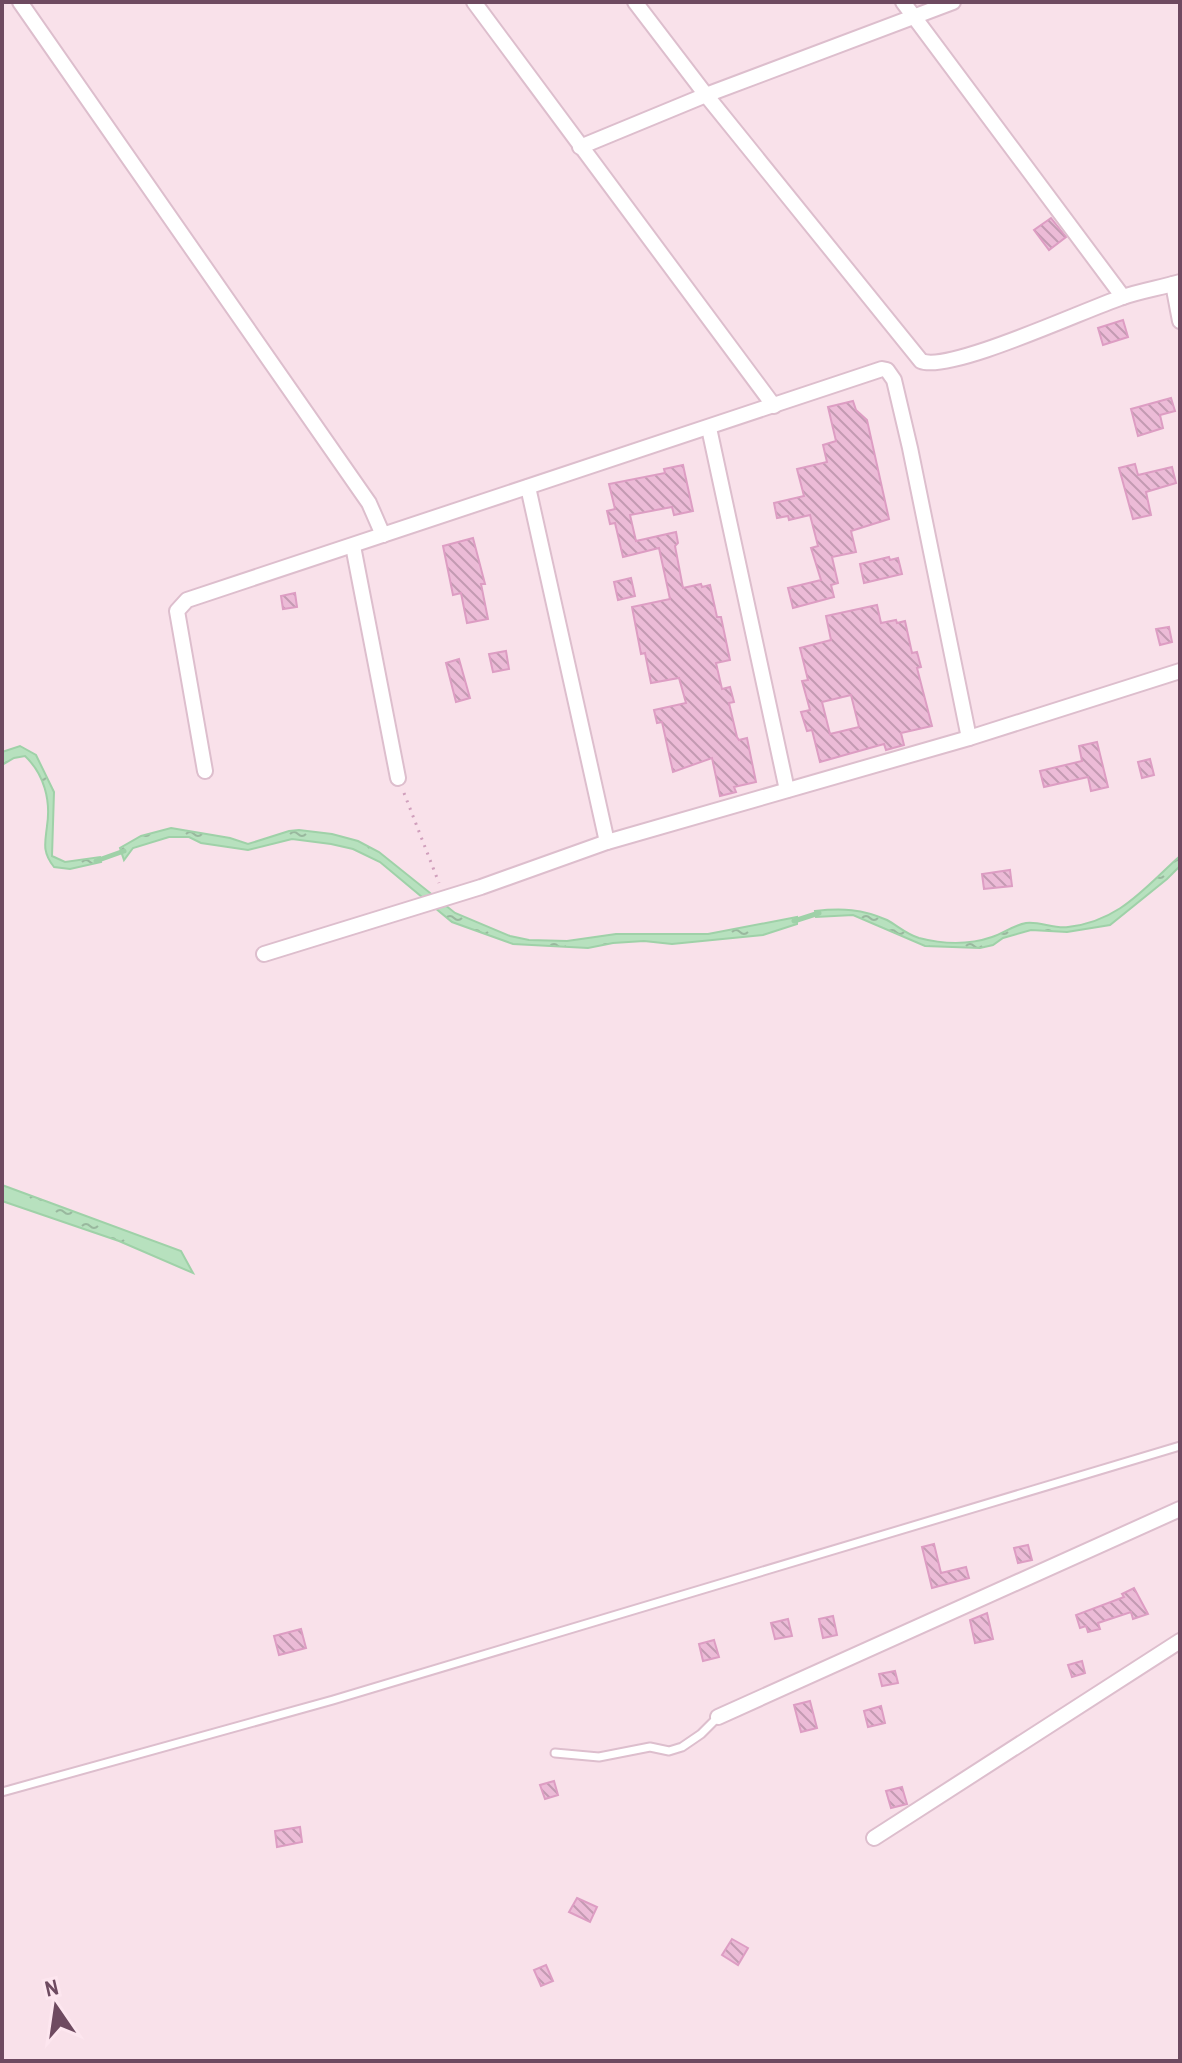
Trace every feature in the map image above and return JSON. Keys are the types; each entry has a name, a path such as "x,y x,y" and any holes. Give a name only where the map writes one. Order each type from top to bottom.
{"street":[{"path":"20,2 369,503 383,535"},
{"path":"474,2 774,406"},
{"path":"635,2 706,95 921,361 930,364 970,355 1123,297 1177,283 1180,321"},
{"path":"903,2 1123,297"},
{"path":"580,147 706,95 953,2"},
{"path":"205,771 177,611 187,600 876,370 887,370 891,374 910,448 969,738"},
{"path":"709,428 787,790"},
{"path":"528,487 607,842"},
{"path":"353,546 398,778"},
{"path":"264,954 481,887 607,842 969,738 1180,671"},
{"path":"718,1717 1180,1509"},
{"path":"874,1838 1180,1641"}],"lane":[{"path":"2,1792 333,1700 1180,1446"},
{"path":"555,1753 599,1757 650,1747 669,1751 682,1747 701,1734 718,1717"}],"path":[{"path":"398,778 445,897"}],"water":[{"path":"20,746 36,755 54,792 52,856 65,862 100,857 101,862 70,869 54,867 50,862 45,847 48,807 41,779 25,756 2,765 2,752"},
{"path":"171,828 248,844 299,830 358,841 379,852 455,913 510,936 529,940 567,941 616,934 708,934 797,917 797,924 763,935 672,944 644,941 588,948 513,944 452,922 380,862 353,849 331,844 292,839 248,850 201,843 189,837 169,837 133,848 124,860 120,848 141,836"},
{"path":"1180,856 1180,866 1167,879 1110,925 1067,932 1031,930 980,948 925,946 853,915 816,917 815,911 843,910 878,916 919,938 946,942 992,937 1026,923 1068,927 1086,924 1117,910"},
{"path":"2,1185 181,1251 193,1273 119,1241 2,1201"}],"building":[{"path":"1051,218 1066,237 1049,250 1034,230"},
{"path":"1123,320 1128,337 1103,345 1098,328"},
{"path":"1171,398 1175,411 1160,415 1163,428 1138,436 1131,409"},
{"path":"853,401 856,410 867,420 889,519 851,531 856,552 832,557 838,583 831,585 834,597 793,608 788,588 821,580 811,548 818,546 810,515 789,520 788,516 777,518 774,503 804,496 797,469 827,462 823,445 836,441 828,407"},
{"path":"1135,464 1138,475 1172,467 1176,483 1146,492 1151,515 1133,519 1119,468"},
{"path":"683,465 693,511 674,515 672,507 630,515 636,541 676,532 678,543 675,546 683,588 710,585 717,617 721,617 730,660 716,663 722,689 730,687 734,702 729,703 737,737 739,740 747,738 756,782 734,787 736,792 720,796 712,758 673,772 662,722 657,723 654,710 686,703 679,678 651,683 645,653 641,654 632,607 670,599 659,548 623,557 615,523 610,524 607,511 615,509 609,484 665,473 664,469"},
{"path":"473,538 485,584 481,584 488,619 467,623 461,593 453,595 443,546"},
{"path":"889,557 890,560 898,558 902,574 864,583 860,564"},
{"path":"631,578 635,596 618,600 614,582"},
{"path":"295,593 297,607 283,609 281,596"},
{"path":"877,605 881,623 905,621 912,653 917,652 921,667 917,668 932,726 901,733 904,745 886,750 884,744 820,762 812,730 807,731 801,712 810,710 802,681 808,680 800,648 831,640 826,616","holes":["851,695 859,727 830,734 822,702"]},
{"path":"1169,627 1172,642 1160,645 1156,629"},
{"path":"506,651 509,669 493,672 489,654"},
{"path":"459,659 470,698 456,702 446,663"},
{"path":"1097,742 1108,787 1091,791 1088,777 1044,787 1040,771 1082,761 1079,746"},
{"path":"1150,759 1154,775 1142,778 1138,762"},
{"path":"1010,870 1012,886 984,889 982,874"},
{"path":"934,1544 941,1573 966,1567 969,1578 932,1588 922,1547"},
{"path":"1028,1545 1032,1560 1018,1563 1014,1548"},
{"path":"1134,1588 1148,1614 1133,1619 1131,1612 1098,1623 1100,1629 1088,1632 1086,1626 1080,1628 1076,1615 1124,1597 1122,1594"},
{"path":"987,1613 993,1639 975,1643 970,1620"},
{"path":"833,1616 837,1635 823,1638 819,1619"},
{"path":"788,1619 792,1636 775,1639 771,1623"},
{"path":"301,1629 306,1648 279,1655 274,1636"},
{"path":"714,1640 719,1657 703,1661 699,1644"},
{"path":"1082,1661 1085,1673 1072,1677 1068,1665"},
{"path":"895,1671 898,1683 882,1686 879,1674"},
{"path":"810,1701 817,1728 801,1732 794,1705"},
{"path":"881,1706 885,1723 868,1727 864,1711"},
{"path":"554,1781 558,1795 545,1799 540,1785"},
{"path":"902,1787 907,1804 891,1808 886,1791"},
{"path":"300,1827 302,1842 277,1847 275,1831"},
{"path":"577,1898 597,1907 590,1922 569,1912"},
{"path":"732,1939 748,1948 738,1965 722,1955"},
{"path":"546,1965 553,1981 541,1986 534,1970"}],"waterway":[{"path":"96,861 124,851"},
{"path":"794,921 819,913"}]}
